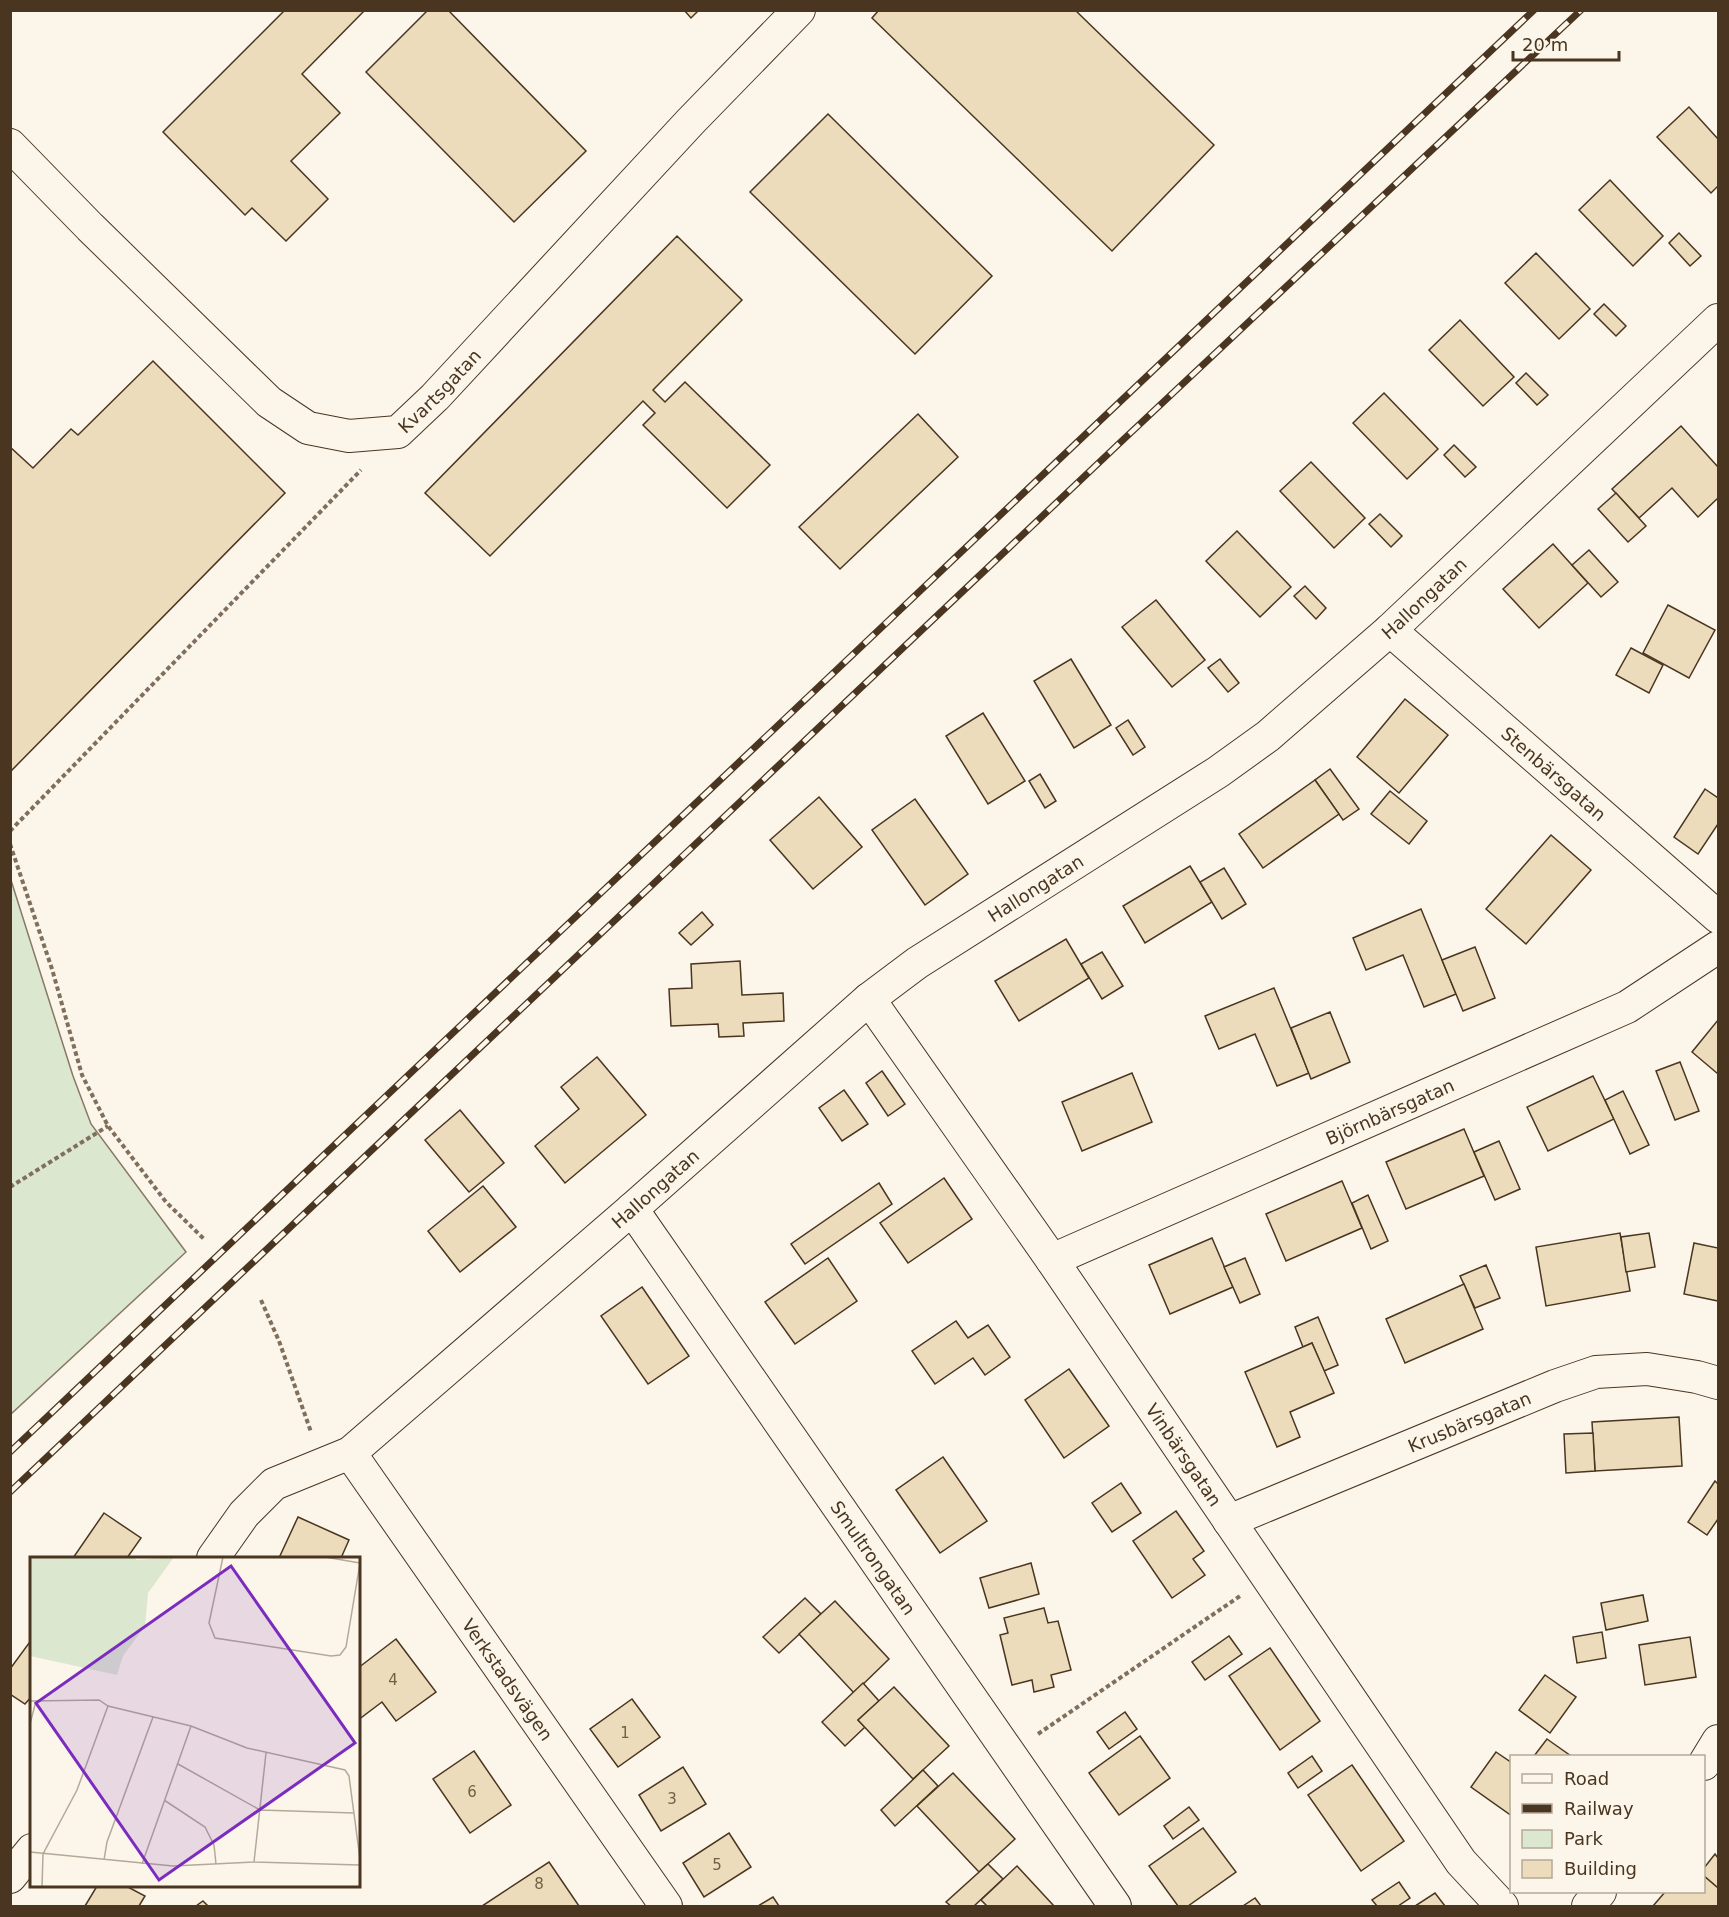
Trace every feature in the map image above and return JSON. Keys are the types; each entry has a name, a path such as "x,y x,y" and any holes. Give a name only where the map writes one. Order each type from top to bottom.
{"street":[{"name":"Kvartsgatan","path":"10,145 90,227 269,402 308,428 349,436 398,432 435,397 691,121 799,10"},
{"name":"Hallongatan","path":"350,1453 632,1209 869,999 917,963 1218,772 1268,736 1390,630 1719,321"},
{"name":"Stenbärsgatan","path":"1390,630 1719,917"},
{"name":"Björnbärsgatan","path":"1052,1260 1627,1007 1719,947"},
{"name":"Vinbärsgatan","path":"869,999 1052,1260 1461,1862 1502,1906"},
{"name":"Smultrongatan","path":"632,1209 1115,1906"},
{"name":"Krusbärsgatan","path":"1229,1521 1555,1386 1596,1372 1647,1369 1719,1383"},
{"path":"214,1557 244,1514 274,1484 350,1453"},
{"name":"Verkstadsvägen","path":"350,1453 666,1906"},
{"path":"1705,1762 1719,1741"},
{"path":"10,1877 30,1852"},
{"path":"1588,1906 1599,1893"}],"path":[{"path":"10,831 398,432"},
{"path":"10,844 52,969 82,1075 108,1126 166,1202 205,1240"},
{"path":"10,1187 108,1126"},
{"path":"261,1300 279,1341 321,1464"},
{"path":"1009,1754 1267,1577"}],"green space":[{"path":"10,877 73,1076 91,1124 186,1252 11,1414"}],"building":[{"path":"285,10 365,10 302,74 340,113 291,161 328,199 286,241 252,208 245,215 163,132"},
{"path":"428,10 448,10 586,151 514,222 366,72"},
{"path":"684,10 699,10 691,18"},
{"path":"879,10 1075,10 1214,145 1112,251 872,18"},
{"path":"1689,107 1718,139 1718,186 1711,193 1657,137"},
{"path":"828,114 992,276 915,354 750,192"},
{"path":"1610,180 1663,236 1633,266 1579,210"},
{"path":"1679,233 1701,256 1690,266 1669,243"},
{"path":"677,236 742,300 653,390 665,402 685,382 770,465 727,508 643,425 655,413 643,401 490,556 425,493"},
{"path":"1536,253 1590,309 1559,339 1505,283"},
{"path":"1604,304 1626,326 1616,336 1594,314"},
{"path":"1460,320 1514,377 1483,406 1429,350"},
{"path":"153,361 285,493 12,770 10,769 10,447 33,468 71,429 78,435"},
{"path":"1526,373 1548,395 1537,405 1516,383"},
{"path":"1384,393 1438,449 1407,479 1353,423"},
{"path":"918,414 958,457 840,569 799,527"},
{"path":"1681,426 1718,467 1718,498 1698,517 1672,488 1639,518 1612,489"},
{"path":"1454,445 1476,467 1465,477 1444,455"},
{"path":"1311,462 1365,518 1334,548 1280,491"},
{"path":"1616,493 1646,526 1628,542 1598,509"},
{"path":"1380,514 1402,536 1391,547 1369,524"},
{"path":"1237,531 1291,587 1260,617 1206,561"},
{"path":"1553,544 1588,583 1539,628 1503,589"},
{"path":"1589,550 1618,582 1601,597 1572,565"},
{"path":"1305,586 1326,608 1316,619 1294,596"},
{"path":"1156,600 1205,660 1172,687 1122,627"},
{"path":"1668,605 1715,630 1689,678 1643,653"},
{"path":"1631,648 1663,665 1649,693 1616,675"},
{"path":"1071,659 1111,725 1074,748 1034,681"},
{"path":"1220,659 1239,683 1228,692 1208,668"},
{"path":"1405,699 1448,735 1399,793 1357,757"},
{"path":"983,713 1025,781 988,804 946,736"},
{"path":"1128,720 1145,747 1133,755 1116,728"},
{"path":"1330,769 1359,809 1343,820 1315,780"},
{"path":"1040,774 1056,801 1045,808 1029,781"},
{"path":"1315,780 1339,814 1263,868 1239,834"},
{"path":"1705,789 1718,798 1718,824 1698,854 1674,837"},
{"path":"1390,791 1427,821 1409,844 1371,814"},
{"path":"819,797 862,847 813,889 770,840"},
{"path":"915,799 968,874 925,905 872,830"},
{"path":"1551,835 1591,870 1526,944 1486,909"},
{"path":"1190,866 1212,902 1145,943 1123,906"},
{"path":"1224,868 1246,904 1222,919 1200,882"},
{"path":"1421,909 1456,994 1424,1007 1403,955 1366,970 1353,938"},
{"path":"702,912 713,925 691,945 679,933"},
{"path":"1066,939 1089,978 1019,1021 995,981"},
{"path":"1475,947 1495,998 1463,1011 1442,960"},
{"path":"1102,952 1123,986 1102,999 1081,964"},
{"path":"740,961 742,995 783,993 784,1021 743,1023 744,1036 719,1037 718,1024 671,1026 669,989 692,988 691,964"},
{"path":"1274,988 1309,1073 1277,1086 1255,1034 1219,1049 1205,1016"},
{"path":"1330,1012 1350,1062 1311,1079 1291,1028"},
{"path":"1718,1020 1718,1074 1692,1052"},
{"path":"597,1057 646,1115 565,1183 535,1146 579,1109 561,1087"},
{"path":"1680,1062 1699,1111 1675,1120 1656,1071"},
{"path":"882,1071 905,1104 888,1116 866,1083"},
{"path":"1132,1073 1152,1122 1082,1151 1062,1102"},
{"path":"1593,1076 1614,1119 1548,1151 1527,1107"},
{"path":"844,1090 868,1124 842,1141 819,1108"},
{"path":"1623,1091 1649,1145 1630,1154 1605,1100"},
{"path":"460,1110 504,1163 469,1192 425,1140"},
{"path":"1464,1129 1484,1176 1406,1209 1386,1162"},
{"path":"1499,1141 1520,1189 1495,1200 1474,1152"},
{"path":"944,1178 972,1219 908,1263 880,1223"},
{"path":"1342,1181 1362,1228 1286,1261 1266,1214"},
{"path":"879,1183 892,1204 805,1264 791,1244"},
{"path":"483,1186 516,1227 460,1272 428,1231"},
{"path":"1368,1195 1388,1241 1371,1249 1352,1203"},
{"path":"1620,1233 1630,1291 1546,1306 1536,1247"},
{"path":"1649,1233 1655,1267 1626,1272 1621,1237"},
{"path":"1212,1238 1233,1287 1170,1314 1149,1265"},
{"path":"1694,1243 1718,1248 1718,1301 1684,1294"},
{"path":"828,1258 857,1301 795,1344 765,1302"},
{"path":"1245,1258 1260,1294 1240,1303 1224,1267"},
{"path":"1486,1265 1500,1298 1475,1308 1460,1276"},
{"path":"1464,1284 1483,1329 1405,1363 1386,1319"},
{"path":"642,1287 689,1356 648,1384 601,1316"},
{"path":"1318,1317 1338,1365 1324,1371 1312,1343 1303,1347 1295,1327"},
{"path":"956,1321 968,1338 988,1325 1010,1357 985,1375 973,1358 935,1384 912,1351"},
{"path":"1312,1343 1334,1393 1290,1412 1300,1437 1277,1447 1245,1372"},
{"path":"1069,1369 1109,1426 1064,1458 1025,1400"},
{"path":"1679,1417 1682,1466 1595,1471 1592,1422"},
{"path":"1593,1433 1595,1471 1566,1473 1564,1434"},
{"path":"943,1457 987,1521 940,1553 896,1490"},
{"path":"1715,1481 1718,1484 1718,1519 1707,1535 1688,1522"},
{"path":"1121,1483 1141,1513 1112,1532 1092,1503"},
{"path":"1176,1511 1204,1551 1193,1559 1205,1575 1172,1598 1133,1541"},
{"path":"104,1513 141,1538 128,1557 74,1557"},
{"path":"298,1517 349,1540 341,1557 279,1557"},
{"path":"1031,1563 1039,1594 989,1608 980,1578"},
{"path":"1643,1595 1648,1621 1606,1630 1601,1603"},
{"path":"805,1598 821,1614 779,1653 763,1637"},
{"path":"835,1601 889,1659 854,1693 799,1634"},
{"path":"1044,1608 1048,1623 1058,1621 1071,1670 1051,1675 1054,1687 1034,1692 1032,1680 1012,1685 1000,1635 1008,1633 1004,1618"},
{"path":"1602,1632 1606,1658 1577,1663 1573,1637"},
{"path":"1229,1636 1242,1654 1205,1680 1192,1662"},
{"path":"1690,1637 1696,1677 1645,1685 1639,1645"},
{"path":"396,1639 436,1692 396,1721 382,1702 360,1718 360,1666"},
{"path":"30,1642 30,1698 25,1704 10,1694 10,1669"},
{"path":"1270,1648 1320,1721 1280,1750 1229,1676"},
{"path":"1545,1675 1576,1697 1550,1733 1519,1710"},
{"path":"863,1683 879,1701 858,1720 865,1727 845,1746 822,1722"},
{"path":"894,1687 949,1746 913,1779 858,1720"},
{"path":"632,1699 660,1737 618,1767 590,1729"},
{"path":"1125,1712 1137,1729 1109,1749 1097,1732"},
{"path":"1140,1736 1170,1778 1119,1815 1089,1773"},
{"path":"1547,1739 1570,1755 1535,1755"},
{"path":"474,1751 511,1805 470,1833 433,1779"},
{"path":"1496,1752 1510,1762 1510,1815 1471,1787"},
{"path":"1312,1756 1322,1771 1298,1788 1288,1773"},
{"path":"1352,1765 1404,1841 1361,1871 1308,1795"},
{"path":"683,1767 706,1804 661,1831 639,1795"},
{"path":"923,1770 938,1786 895,1826 881,1810"},
{"path":"953,1773 1015,1839 979,1872 917,1806"},
{"path":"1189,1807 1199,1820 1173,1839 1164,1826"},
{"path":"1203,1828 1236,1872 1188,1906 1178,1906 1149,1866"},
{"path":"729,1833 751,1867 704,1897 683,1863"},
{"path":"1715,1854 1718,1858 1718,1888 1705,1877 1705,1867"},
{"path":"549,1862 579,1906 482,1906"},
{"path":"988,1864 1003,1879 974,1906 951,1906 946,1902"},
{"path":"1017,1866 1054,1906 987,1906 981,1900"},
{"path":"1705,1877 1718,1888 1718,1906 1653,1906 1664,1893 1705,1893"},
{"path":"1399,1882 1410,1898 1398,1906 1377,1906 1372,1900"},
{"path":"96,1887 128,1887 145,1896 139,1906 85,1906"},
{"path":"1435,1893 1445,1906 1415,1906"},
{"path":"773,1897 779,1906 758,1906"},
{"path":"1255,1898 1261,1906 1243,1906"},
{"path":"203,1901 208,1906 196,1906"}],"railway":[{"path":"10,1452 1534,10"},
{"path":"10,1492 1581,10"}]}
